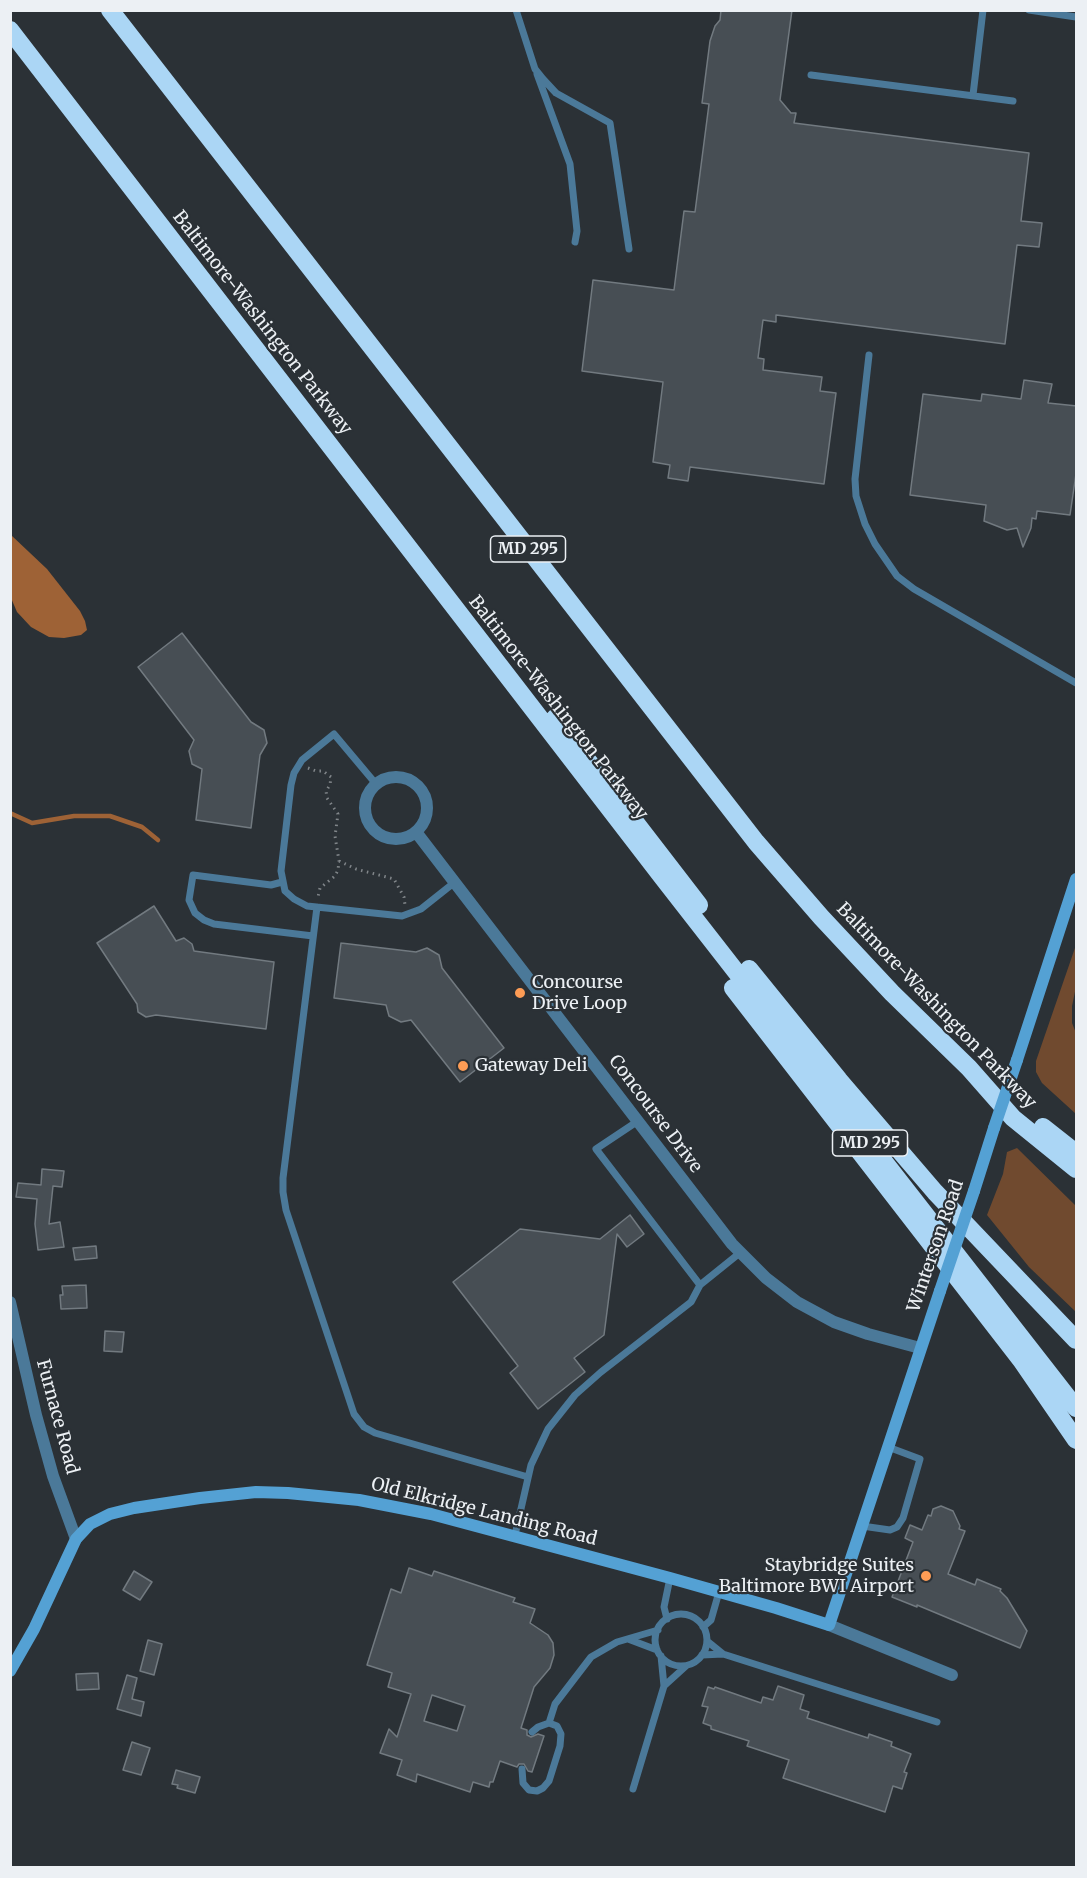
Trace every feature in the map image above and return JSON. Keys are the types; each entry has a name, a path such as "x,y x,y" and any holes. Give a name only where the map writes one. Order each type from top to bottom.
{"highway":[{"name":"Baltimore-Washington Parkway","path":"111,10 756,842 821,917 884,984 969,1068 1013,1118 1077,1170"},
{"name":"Baltimore-Washington Parkway","path":"10,30 663,878 1077,1408"},
{"path":"482,644 538,695 737,954 839,1080 935,1192 1077,1340"},
{"path":"663,878 712,961 1015,1352 1077,1440"},
{"path":"969,1068 1077,1153"}],"street":[{"path":"396,777 409,780 420,788 426,800 427,814 416,832 404,838 390,838 373,828 365,809 368,795 376,784 396,777"},
{"name":"Concourse Drive","path":"416,832 638,1121 741,1252 766,1278 797,1302 834,1322 921,1348"},
{"name":"Winterson Road","path":"829,1625 1077,879"},
{"name":"Furnace Road","path":"10,1302 50,1466 76,1539"},
{"name":"Old Elkridge Landing Road","path":"10,1671 34,1629 76,1539 90,1524 110,1514 200,1498 256,1492 288,1493 380,1503 514,1535 829,1625 952,1676"}],"lane":[{"path":"516,10 570,165 577,231 575,242"},
{"path":"973,95 983,10"},
{"path":"1029,10 1077,17"},
{"path":"535,69 556,93 610,123 629,249"},
{"path":"811,75 1012,101"},
{"path":"869,355 855,479 856,496 874,544 897,576 914,589 1077,683"},
{"path":"376,784 334,734 302,760 294,773 291,784 281,871 285,891 307,906 402,916 421,909 455,882"},
{"path":"282,882 271,885 193,875 189,900 195,913 214,924 314,936"},
{"path":"317,907 283,1192 286,1210 354,1414 364,1427 375,1433 528,1477"},
{"path":"638,1121 596,1149 699,1285"},
{"path":"514,1535 531,1465 548,1429 575,1395 691,1302 699,1285 741,1252"},
{"path":"862,1526 890,1530 897,1527 903,1518 920,1459 888,1447"},
{"path":"667,1619 664,1607 670,1578"},
{"path":"703,1627 711,1620 719,1592"},
{"path":"633,1789 664,1686 656,1639 658,1630 667,1619 687,1615 703,1627 707,1641 723,1654"},
{"path":"549,1723 555,1704 591,1657 628,1639 658,1630"},
{"path":"628,1639 659,1653 672,1665 686,1666"},
{"path":"664,1686 702,1655 707,1641"},
{"path":"702,1655 723,1654 937,1722"},
{"path":"522,1769 523,1783 529,1790 537,1791 543,1788 549,1781 560,1746 561,1734 557,1726 549,1723 532,1732"}],"path":[{"path":"309,768 323,771 331,777 326,791 327,798 338,814 335,836 339,861 335,876 320,888 318,897"},
{"path":"339,861 356,869 394,879 404,897 405,906"}],"shaded area":[{"path":"11,535 47,569 80,611 87,630 81,635 64,638 49,637 31,627 17,612 11,598"},
{"path":"1076,945 1076,987 1072,1006 1072,1023 1076,1033 1076,1114 1042,1083 1036,1072 1036,1061"},
{"path":"1017,1148 1076,1206 1076,1312 1029,1267 987,1215 1003,1174 1007,1152"}],"building":[{"path":"721,10 792,10 780,100 791,113 796,113 794,123 1029,153 1021,221 1042,223 1039,247 1017,245 1005,344 776,315 776,322 763,320 758,358 764,359 763,370 822,377 820,391 836,393 824,484 690,467 688,481 668,478 670,465 653,462 663,382 582,371 593,280 674,290 684,211 695,212 709,104 702,103 710,41 715,26 720,20"},
{"path":"1024,380 1052,384 1048,403 1077,406 1077,467 1070,515 1037,511 1036,519 1032,518 1031,528 1023,547 1017,528 1007,530 984,521 986,505 910,495 923,394 981,401 982,394 1021,399"},
{"path":"182,633 251,722 264,730 267,743 260,755 251,828 196,820 202,769 192,764 189,751 194,740 138,667"},
{"path":"154,906 176,941 184,938 192,944 194,951 274,962 266,1029 156,1015 146,1017 138,1012 137,1004 97,943"},
{"path":"341,943 416,952 427,948 439,955 442,968 504,1048 460,1082 411,1020 401,1022 389,1016 386,1005 334,998"},
{"path":"42,1169 64,1171 62,1187 53,1186 49,1224 60,1222 64,1247 38,1250 35,1224 37,1199 16,1197 18,1183 41,1185"},
{"path":"630,1215 644,1234 627,1247 617,1234 604,1335 574,1358 585,1372 538,1409 510,1373 518,1366 453,1282 520,1229 600,1239"},
{"path":"96,1246 97,1258 75,1260 73,1248"},
{"path":"86,1285 87,1308 61,1309 62,1286"},
{"path":"105,1331 124,1332 122,1352 104,1351"},
{"name":"Staybridge Suites Baltimore BWI Airport","path":"941,1506 953,1511 960,1526 959,1529 965,1531 948,1574 975,1585 977,1579 1001,1589 1000,1591 1007,1598 1027,1631 1020,1648 917,1605 917,1607 892,1597 913,1542 905,1538 910,1525 922,1530 928,1515 931,1516 933,1509"},
{"path":"409,1568 432,1576 434,1571 515,1598 513,1602 535,1609 530,1623 548,1635 553,1643 554,1655 550,1668 534,1687 521,1728 527,1730 527,1735 531,1737 538,1734 544,1736 532,1772 528,1771 524,1764 519,1764 517,1767 500,1761 489,1787 473,1782 470,1792 417,1774 416,1782 397,1775 402,1760 380,1753 389,1729 397,1737 411,1694 388,1687 392,1673 367,1665 391,1589 401,1593","holes":["432,1695 465,1706 457,1731 424,1721"]},
{"path":"134,1571 152,1582 140,1600 123,1590"},
{"path":"148,1640 162,1644 154,1675 140,1671"},
{"path":"98,1673 99,1689 77,1690 76,1674"},
{"path":"127,1675 137,1678 132,1699 144,1702 141,1716 117,1709"},
{"path":"778,1686 804,1695 800,1709 809,1712 807,1718 868,1738 869,1734 892,1742 891,1746 911,1754 904,1772 907,1773 902,1789 893,1786 885,1812 783,1778 789,1760 747,1746 749,1741 711,1729 711,1726 703,1723 708,1707 702,1706 708,1687 714,1689 715,1687 761,1703 763,1697 773,1700"},
{"path":"132,1742 150,1748 141,1775 123,1770"},
{"path":"176,1770 200,1777 195,1793 177,1788 178,1785 172,1784"}],"waterway":[{"path":"10,813 32,823 74,816 110,816 142,827 158,840"}],"place":[{"name":"Concourse Drive Loop","path":"520,993"},
{"name":"Gateway Deli","path":"463,1066"},
{"name":"Staybridge Suites Baltimore BWI Airport","path":"926,1576"}]}
